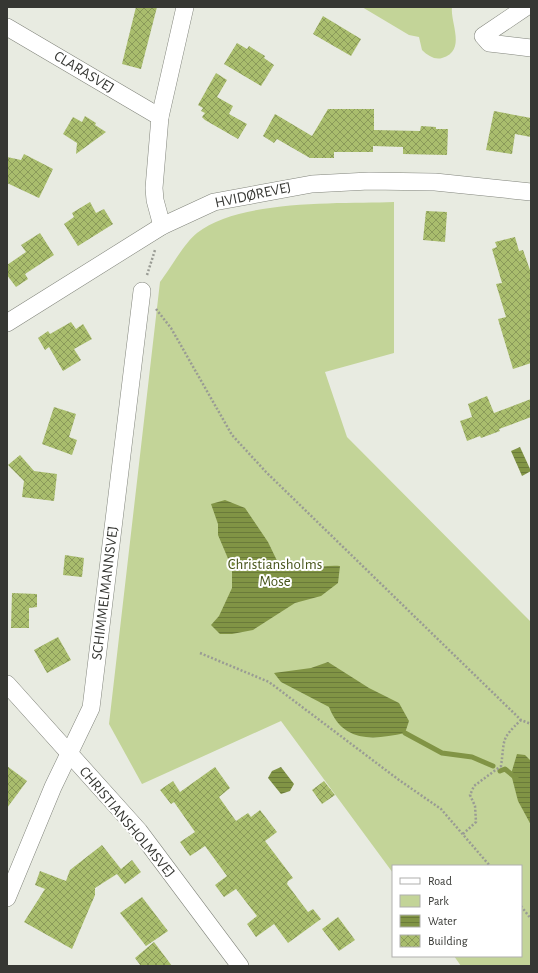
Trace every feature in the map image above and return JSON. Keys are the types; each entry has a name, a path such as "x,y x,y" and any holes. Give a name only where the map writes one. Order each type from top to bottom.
{"street":[{"path":"162,226 155,200 154,188 160,117 185,7"},
{"path":"526,7 483,36 489,44 531,48"},
{"name":"CLARASVEJ","path":"7,27 160,117"},
{"name":"HVIDØREVEJ","path":"7,323 162,226 214,202 312,184 369,181 436,182 531,192"},
{"name":"SCHIMMELMANNSVEJ","path":"7,898 11,878 91,708 142,291"},
{"name":"CHRISTIANSHOLMSVEJ","path":"7,684 139,831 240,966"}],"path":[{"path":"162,226 142,291 171,328 232,434 266,472 521,720 531,724"},
{"path":"200,653 269,682 399,780 441,809 489,865"},
{"path":"462,834 476,822 475,806 470,795 474,786 501,766 503,739 521,720"},
{"path":"522,907 531,918"}],"green space":[{"path":"362,7 452,7 456,36 454,49 450,54 442,58 432,57 422,50 419,37 409,35"},
{"name":"Christiansholms Mose","path":"394,202 394,353 325,372 347,437 531,622 531,966 461,966 455,957 522,957 522,865 392,865 392,872 281,721 142,784 109,724 160,282 192,237 216,222 238,214 264,209 319,204"}],"water":[{"path":"520,447 531,471 522,476 511,451"},
{"path":"225,500 245,508 268,542 282,571 325,566 340,566 338,583 321,596 295,603 253,630 232,634 220,634 211,625 219,616 232,588 232,568 218,535 218,524 211,504"},
{"path":"328,662 369,688 399,703 409,721 405,733 382,737 371,737 351,733 342,727 335,719 329,707 281,682 274,673 311,668"},
{"path":"517,754 525,755 531,761 531,825 518,801 511,774"},
{"path":"281,767 294,784 290,791 281,794 268,778 272,771"}],"building":[{"path":"136,7 157,7 141,69 122,64"},
{"path":"323,16 361,39 351,56 313,34"},
{"path":"237,43 247,49 249,46 265,56 264,58 274,65 261,86 224,64"},
{"path":"216,73 227,80 217,97 233,106 229,114 247,124 238,139 205,120 202,117 205,113 201,111 203,108 198,105"},
{"path":"328,109 374,109 374,130 420,131 421,126 436,127 436,129 448,129 447,155 403,154 403,147 373,146 373,152 334,152 334,158 310,158 277,139 274,143 263,136 275,114 312,136"},
{"path":"494,111 531,118 531,137 515,134 512,154 486,150"},
{"path":"85,116 106,132 76,154 77,143 63,134 73,117 82,122"},
{"path":"24,154 53,169 39,198 7,183 7,157 21,160"},
{"path":"90,202 96,213 104,209 113,224 78,246 64,224 74,217 72,213"},
{"path":"426,211 447,212 445,242 423,240"},
{"path":"40,233 54,255 25,274 28,279 16,287 7,275 7,265 26,252 21,245"},
{"path":"515,237 519,251 523,250 531,273 531,363 513,369 498,319 506,317 496,284 502,283 492,249 497,247 495,242"},
{"path":"71,322 76,329 83,324 92,339 74,349 81,360 63,371 49,347 45,350 38,338 48,331 50,334"},
{"path":"487,396 494,413 531,399 531,417 499,429 500,431 467,441 460,421 472,417 468,404"},
{"path":"54,407 76,414 69,437 77,440 72,455 42,444"},
{"path":"20,455 34,471 57,474 54,501 22,497 24,481 8,465"},
{"path":"65,555 84,558 82,577 63,575"},
{"path":"12,593 37,594 37,607 29,608 29,628 11,628"},
{"path":"58,637 71,660 47,673 34,650"},
{"path":"7,766 27,781 7,808"},
{"path":"215,767 230,788 219,797 236,821 248,813 251,817 260,810 277,832 265,841 293,878 288,881 287,884 308,912 313,909 321,919 288,943 274,924 256,937 247,924 257,916 236,889 224,897 215,885 227,876 205,846 190,856 180,842 195,832 174,802 171,804 160,790 173,781 180,792"},
{"path":"324,781 335,795 322,804 312,790"},
{"path":"102,845 121,869 132,860 141,872 125,884 117,874 95,888 95,895 72,949 24,922 45,889 35,885 40,871 66,881 70,870"},
{"path":"142,897 168,931 146,946 120,913"},
{"path":"338,917 355,940 339,951 322,929"},
{"path":"154,942 172,966 141,966 135,958"}],"waterway":[{"path":"405,733 442,753 472,757 493,766"},
{"path":"500,771 505,769 516,778"}]}
